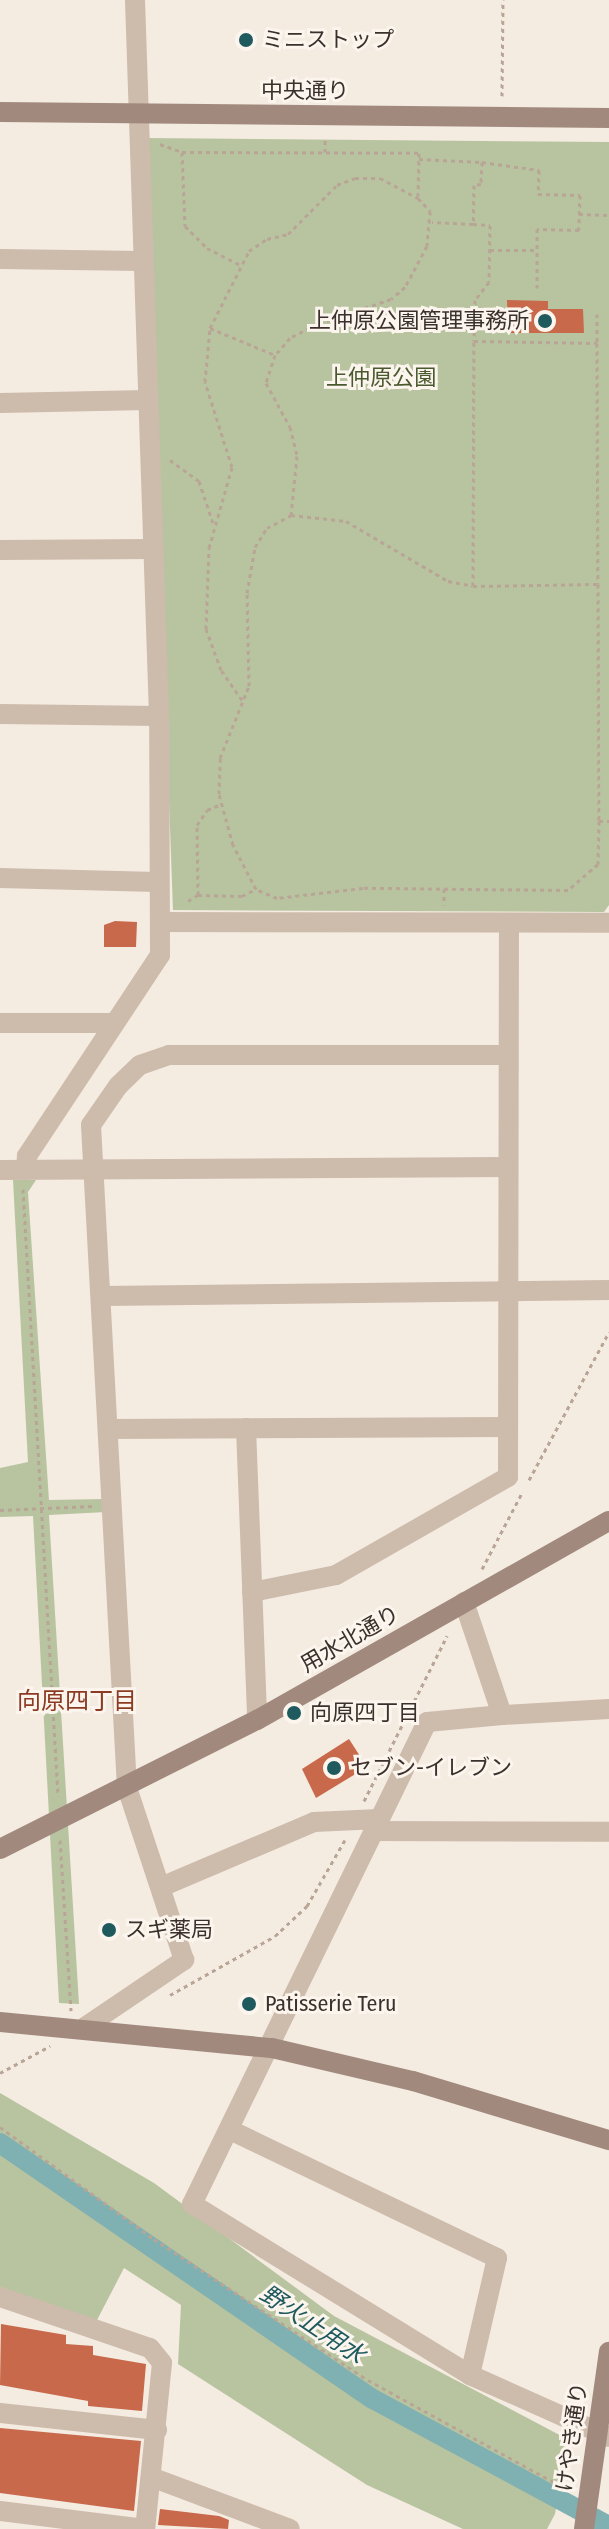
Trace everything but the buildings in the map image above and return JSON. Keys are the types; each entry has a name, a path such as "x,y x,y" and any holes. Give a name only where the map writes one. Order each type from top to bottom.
{"street":[{"path":"26,1170 27,1156 160,955 157,882 159,716 141,261 135,0"},
{"name":"中央通り","path":"0,112 138,123 502,116 609,118"},
{"path":"0,259 141,261"},
{"path":"0,403 147,400"},
{"path":"0,550 152,549"},
{"path":"0,714 159,716"},
{"path":"0,878 157,882"},
{"path":"160,922 609,923"},
{"path":"252,1592 336,1575 508,1477 509,924"},
{"path":"0,1023 114,1023"},
{"path":"78,2027 184,1960 161,1887 120,1792 110,1429 91,1125 140,1065 169,1055 508,1055"},
{"path":"0,1170 508,1167"},
{"path":"103,1296 609,1290"},
{"path":"110,1429 508,1427"},
{"path":"246,1428 257,1720"},
{"name":"用水北通り","path":"0,1849 120,1792 257,1720 609,1521"},
{"path":"464,1602 502,1715"},
{"path":"602,2434 470,2375 192,2204 272,2048 427,1722 609,1709"},
{"path":"161,1887 314,1822 355,1820 376,1825 609,1832"},
{"path":"0,2022 78,2027 272,2048 413,2081 609,2140"},
{"path":"230,2130 497,2258 470,2375"},
{"path":"0,2297 150,2348 162,2363 145,2529 0,2511"},
{"name":"けやき通り","path":"584,2528 602,2434 609,2352"},
{"path":"0,2413 157,2430"},
{"path":"151,2477 290,2529"}],"path":[{"path":"502,116 503,0"},
{"path":"138,123 182,152 419,153 418,198 432,222 420,265 391,299 317,324 290,338 275,355 266,383 290,427 297,456 291,515"},
{"path":"325,140 325,153"},
{"path":"182,152 185,226 207,248 239,264"},
{"path":"419,159 482,162 539,170 538,194 580,195 579,230 537,229 537,288"},
{"path":"473,224 474,185 481,184 482,162"},
{"path":"242,700 221,670 206,629 209,548 232,467 205,382 210,328 239,264 267,239 288,234 337,185 355,178 380,178 418,198"},
{"path":"579,214 609,215"},
{"path":"432,222 490,225 489,282 475,300 473,586"},
{"path":"490,250 537,250"},
{"path":"537,276 545,276"},
{"path":"597,314 599,821 598,864 568,890 363,888 277,898 256,889 233,845 222,804 220,758 249,686 247,593 255,547 267,528 291,515 346,521 448,581 473,586 598,584"},
{"path":"210,328 275,355"},
{"path":"474,341 597,343"},
{"path":"148,456 180,464 199,481 215,529"},
{"path":"198,895 197,825 207,810 222,804"},
{"path":"599,821 609,821"},
{"path":"0,2073 78,2027 60,1822 26,1170"},
{"path":"464,1602 609,1332"},
{"path":"0,1510 113,1505"},
{"path":"162,1999 275,1936 307,1906 355,1820 450,1630"},
{"path":"0,2127 154,2239 368,2380 566,2489"}],"green space":[{"name":"上仲原公園","path":"145,138 609,142 609,905 604,912 173,910"},
{"path":"13,1180 36,1180 28,1192 49,1500 105,1499 106,1512 49,1515 79,2004 59,2003 33,1516 0,1517 0,1468 28,1462"},
{"path":"0,2093 154,2183 334,2316 569,2440 555,2514 547,2529 463,2529 367,2485 178,2364 181,2305 124,2268 96,2322 0,2287"}],"waterway":[{"name":"野火止用水","path":"0,2143 373,2399 609,2526"}],"place":[{"name":"ミニストップ","path":"246,40"},
{"name":"上仲原公園管理事務所","path":"545,321"},
{"name":"向原四丁目","path":"294,1713"},
{"name":"セブン-イレブン","path":"334,1768"},
{"name":"スギ薬局","path":"109,1930"},
{"name":"Patisserie Teru","path":"249,2004"}],"district":[{"name":"向原四丁目","path":"77,1702"}]}
